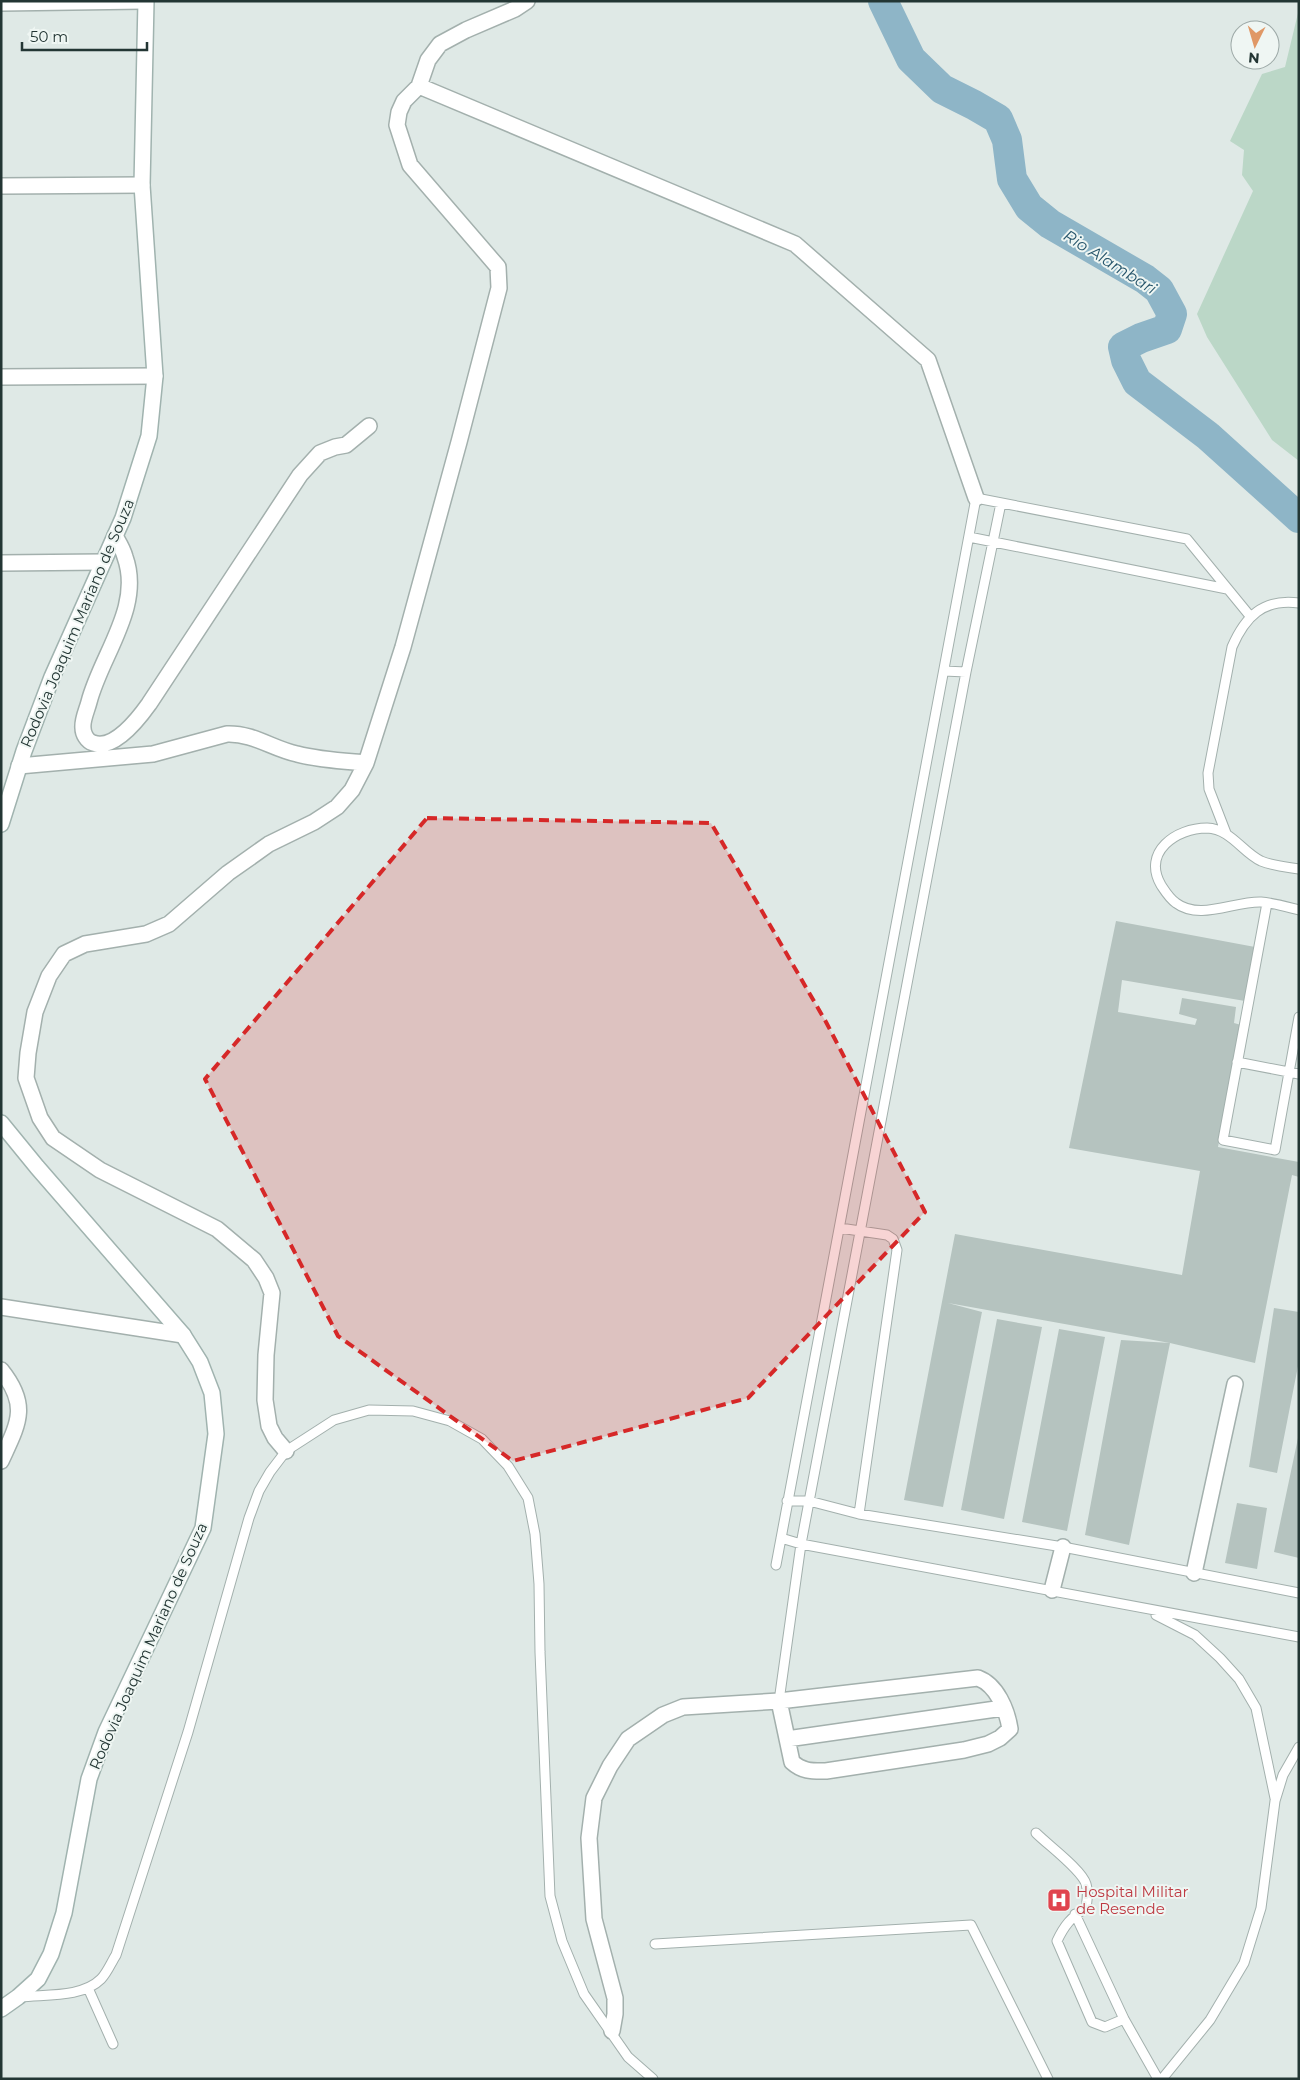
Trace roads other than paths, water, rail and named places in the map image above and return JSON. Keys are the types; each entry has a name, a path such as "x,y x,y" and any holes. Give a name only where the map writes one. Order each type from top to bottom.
{"street":[{"path":"1,3 145,1"},
{"name":"Rodovia Joaquim Mariano de Souza","path":"1,824 19,766 52,677 123,518 149,436 155,376 142,185 145,1"},
{"path":"286,1451 275,1438 269,1426 265,1400 266,1355 272,1293 266,1278 254,1260 217,1229 100,1170 53,1138 40,1118 26,1078 28,1053 35,1012 50,976 64,954 85,944 146,934 169,924 234,868 269,844 314,822 337,807 352,790 366,763 402,647 459,442 496,303 500,278 498,267 410,165 397,125 399,112 404,101 419,86 428,60 440,44 466,30 515,9 527,1"},
{"path":"419,86 795,244 928,360 976,498"},
{"path":"1,186 142,185"},
{"path":"1,377 155,376"},
{"path":"115,536 126,557 129,580 128,601 119,629 93,688 82,728 86,738 100,745 112,740 134,725 300,474 320,453 346,445 369,426"},
{"path":"1,563 103,562"},
{"path":"19,766 153,754 227,734 256,738 295,754 366,763"},
{"name":"Rodovia Joaquim Mariano de Souza","path":"1,1123 183,1336 200,1362 212,1393 216,1434 203,1528 106,1732 89,1779 62,1921 51,1954 38,1979 1,2009"},
{"path":"1,1306 183,1336"},
{"path":"1,1370 15,1390 19,1413 17,1425 1,1461"},
{"path":"1194,1573 1235,1384"},
{"path":"1052,1590 1063,1547"},
{"path":"612,2031 615,1998 594,1919 588,1838 594,1798 610,1766 628,1739 663,1715 683,1707 779,1701 978,1678 991,1685 1003,1708 1010,1729 1000,1738 988,1744 964,1750 810,1772 792,1762 779,1701"},
{"path":"788,1739 1003,1708"}],"lane":[{"path":"776,1564 976,498 1187,539 1250,616"},
{"path":"779,1701 801,1544 859,1230 966,672 1001,503"},
{"path":"969,537 1227,588"},
{"path":"1226,833 1209,789 1208,773 1232,647 1239,630 1250,616 1266,607 1289,602 1299,604"},
{"path":"944,671 966,672"},
{"path":"1299,869 1261,861 1226,833 1209,828 1196,829 1177,836 1164,844 1154,860 1158,879 1176,904 1192,909 1205,910 1240,903 1267,903 1299,910"},
{"path":"1267,903 1223,1140 1275,1150 1299,1017"},
{"path":"1238,1062 1299,1074"},
{"path":"840,1228 887,1234 893,1239 897,1250 859,1514"},
{"path":"18,1997 70,1993 88,1988 101,1979 116,1955 188,1732 249,1518 259,1491 270,1472 286,1451 334,1420 369,1410 413,1411 450,1421 482,1439 508,1466 528,1498 535,1534 539,1584 550,1896 562,1941 584,1994 612,2031 628,2057 653,2079"},
{"path":"787,1501 809,1501 859,1514 1063,1547 1299,1593"},
{"path":"781,1538 801,1544 1299,1637"},
{"path":"1145,1609 1195,1635 1239,1679 1256,1708 1276,1801"},
{"path":"1162,2079 1210,2020 1244,1963 1261,1908 1276,1801 1283,1775 1299,1747"},
{"path":"1036,1833 1074,1867 1086,1883 1088,1895 1086,1908 1064,1925 1057,1941 1092,2022 1105,2027 1124,2019"},
{"path":"1076,1914 1124,2019 1158,2079"},
{"path":"655,1944 971,1925 1048,2079"},
{"path":"88,1988 113,2044"}],"waterway":[{"name":"Rio Alambari","path":"883,1 911,59 942,89 998,119 1007,140 1012,179 1029,207 1050,224 1145,279 1159,290 1172,314 1167,329 1141,338 1123,347 1126,360 1137,382 1208,436 1299,518"}],"place":[{"name":"Hospital Militar de Resende","path":"1059,1900"}]}
